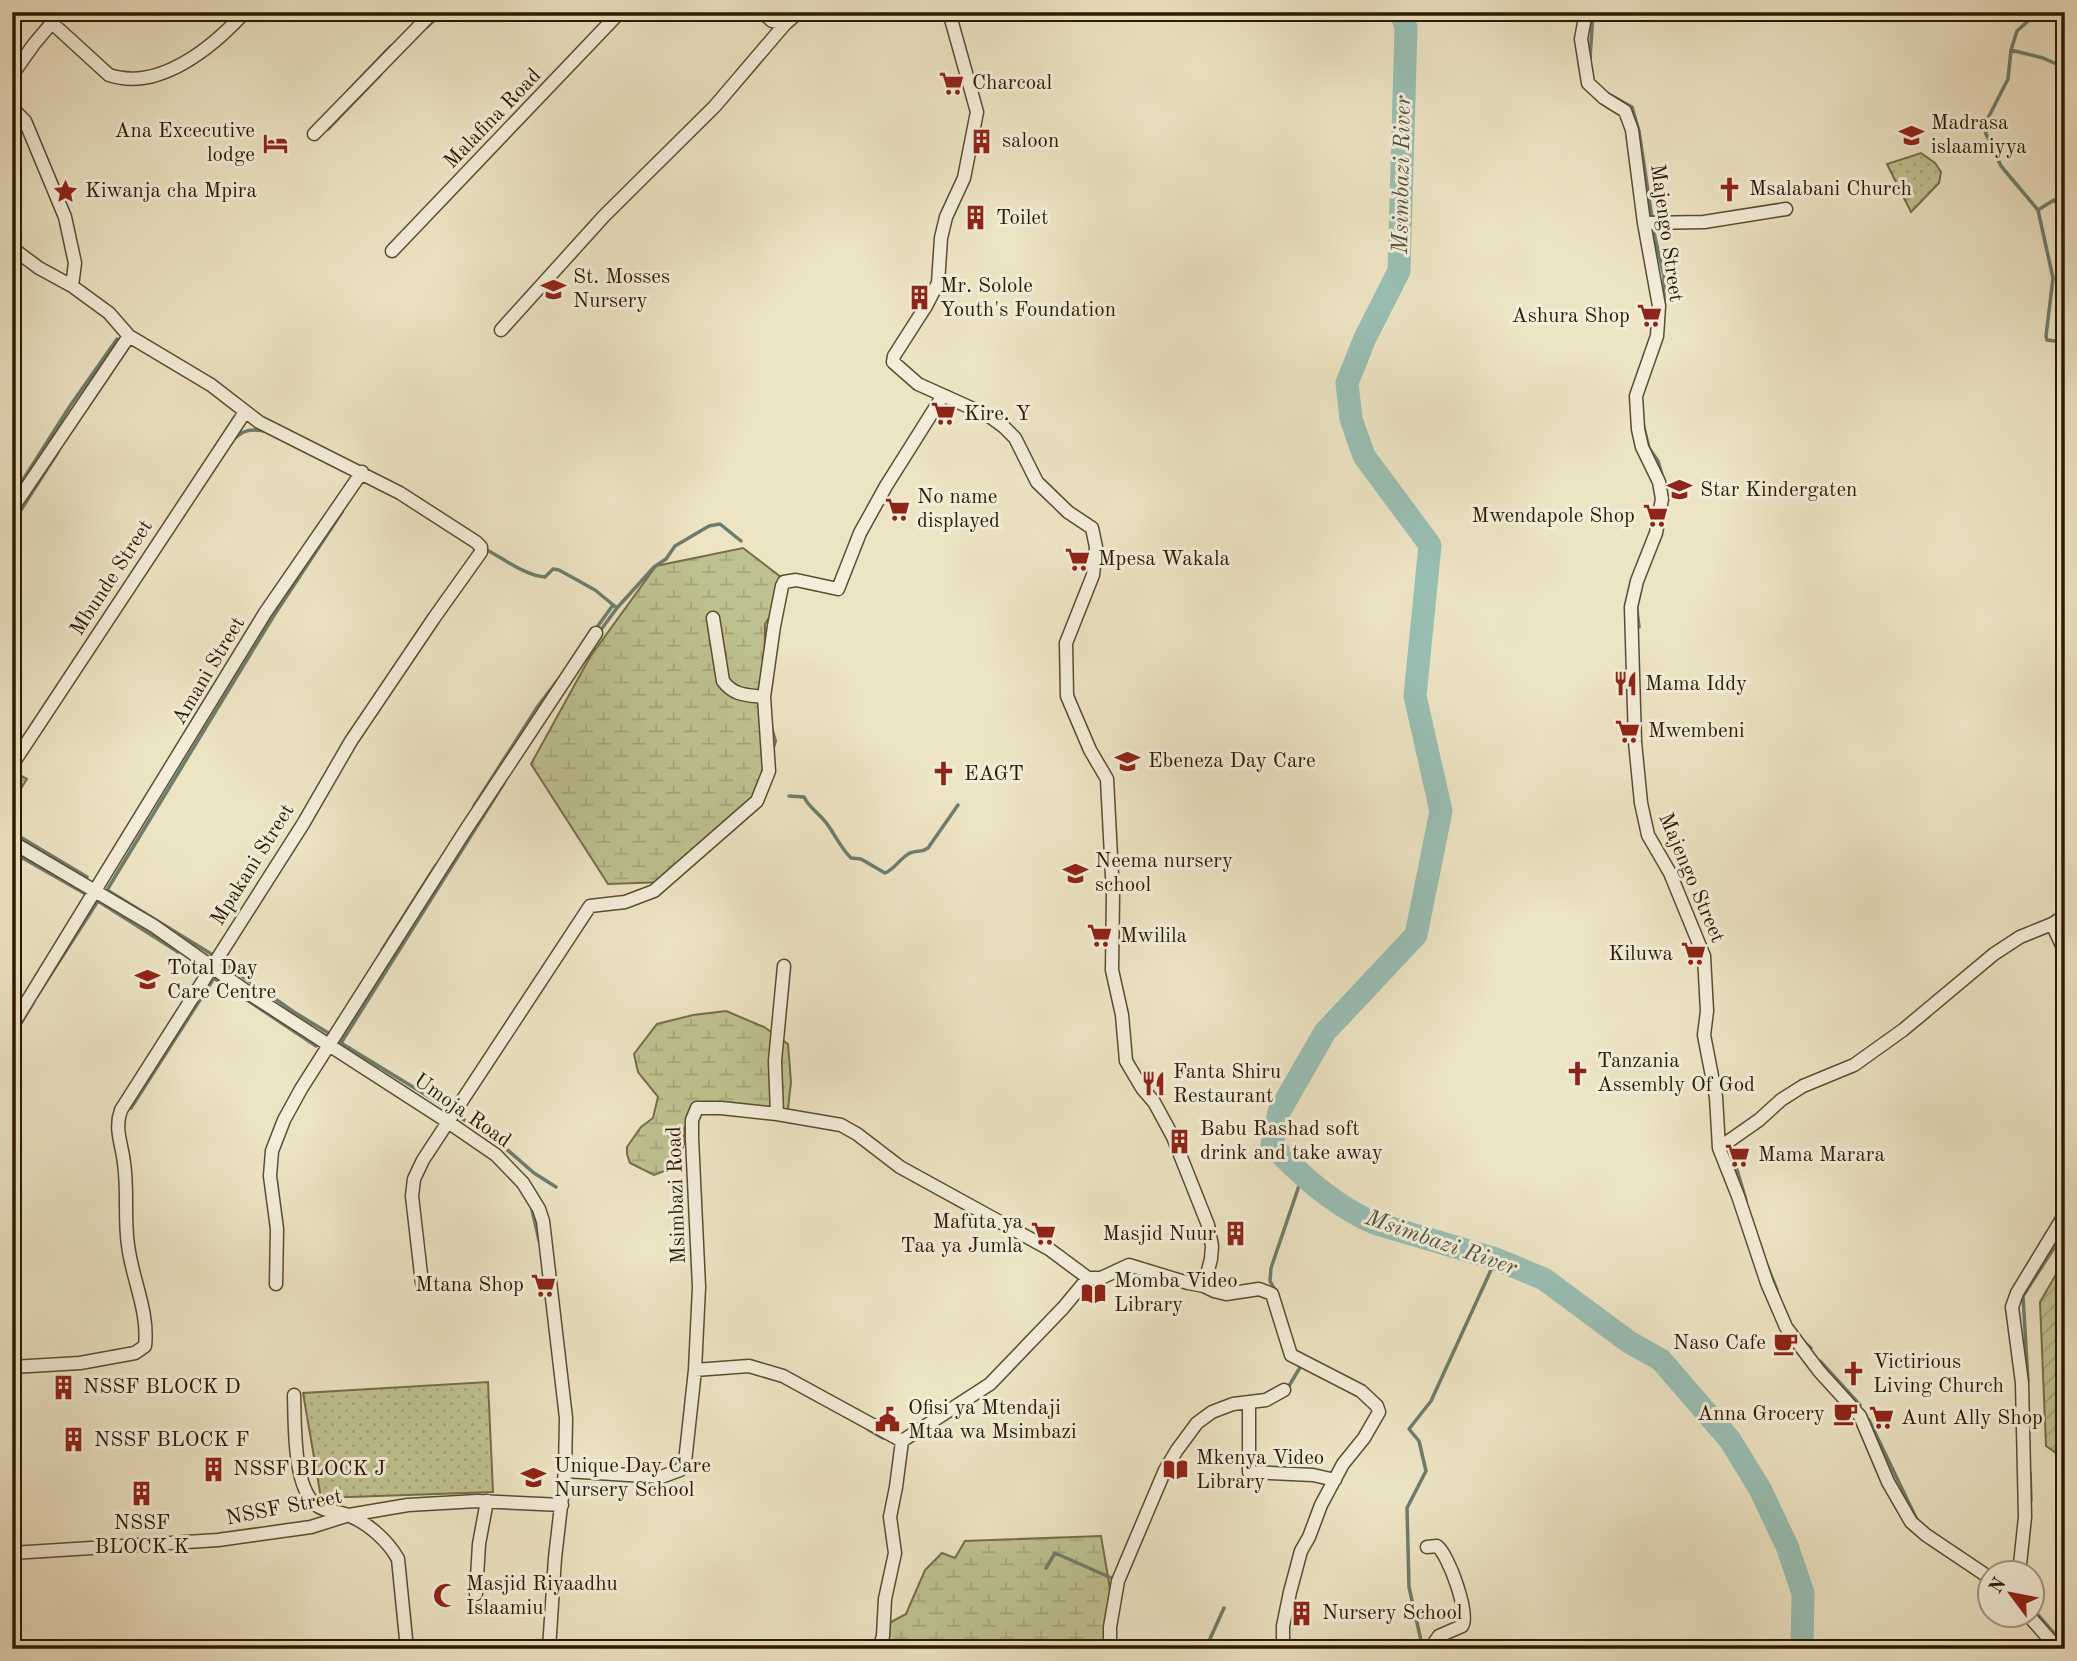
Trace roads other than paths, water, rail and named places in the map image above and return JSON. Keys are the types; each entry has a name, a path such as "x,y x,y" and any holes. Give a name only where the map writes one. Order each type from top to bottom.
{"street":[{"path":"12,75 61,12"},
{"path":"51,23 109,75 121,79 139,79 169,71 206,47 245,12"},
{"path":"314,134 433,12"},
{"name":"Malafina Road","path":"392,251 620,12"},
{"path":"762,12 772,21 785,24"},
{"path":"501,330 604,216 715,106 785,24 799,12"},
{"path":"949,12 978,112 976,125 964,178 946,217 941,238 938,283 892,360 895,367 910,379 942,397 989,415 1004,427 1015,438 1037,482 1068,512 1092,528 1096,547 1093,575 1066,643 1067,696 1090,750 1107,779 1113,895 1112,970 1122,1015 1126,1061 1154,1102 1173,1137 1208,1225 1212,1246 1210,1271 1204,1286"},
{"name":"Majengo Street","path":"1586,12 1581,39 1588,83 1629,116 1659,306 1657,336 1639,383 1636,410 1642,447 1659,482 1661,499 1656,533 1637,581 1631,607 1635,742 1641,803 1648,835 1670,873 1704,956 1707,1011 1704,1035 1716,1097 1719,1148 1767,1283 1786,1327 1819,1371 1860,1416 1888,1482 1911,1522 1976,1569"},
{"path":"12,108 25,121 65,216 75,263 72,286"},
{"path":"1644,223 1704,222 1786,209"},
{"path":"12,248 109,313 129,336 229,396 259,422 362,472"},
{"path":"12,509 129,336"},
{"path":"422,1283 412,1196 414,1179 423,1160 590,906 625,902 653,891 757,801 769,771 764,697 774,626 784,582 796,580 838,589 860,533 942,397"},
{"name":"Mbunde Street","path":"12,765 245,412"},
{"name":"Mpakani Street","path":"12,1367 80,1363 135,1353 145,1346 147,1332 128,1245 126,1176 117,1120 131,1092 303,824 351,741 433,618 481,552 481,547 447,522 362,472"},
{"name":"Amani Street","path":"12,1026 265,614 362,472"},
{"path":"713,618 723,681 737,694 764,697"},
{"path":"276,1284 277,1229 270,1176 272,1151 284,1120 464,831 596,634"},
{"name":"Umoja Road","path":"12,842 154,926 329,1046 448,1122 496,1156 523,1183 543,1221 565,1398 565,1471 555,1558 549,1649"},
{"path":"1719,1148 1803,1086 1854,1065 1903,1030 1994,954 2020,937 2065,916"},
{"path":"2052,924 2065,952"},
{"path":"777,1114 775,1061 783,966"},
{"name":"Msimbazi Road","path":"565,1471 662,1477 680,1470 685,1462 695,1370 699,1287 692,1138 694,1112 701,1106 777,1114 841,1125 900,1167 1049,1248 1088,1278"},
{"path":"2020,1560 2025,1517 2022,1383 2012,1307 2017,1293 2065,1214"},
{"path":"902,1441 990,1384 1088,1278 1101,1278 1129,1265 1226,1294 1252,1288 1272,1294 1291,1355 1362,1391 1377,1406 1378,1412 1321,1504 1298,1559 1283,1626 1283,1649"},
{"path":"695,1370 749,1366 783,1376 902,1441"},
{"path":"1110,1649 1116,1588 1165,1470 1188,1434 1212,1412 1233,1404 1266,1400 1284,1390"},
{"path":"294,1395 297,1455 304,1489 314,1504 349,1515 372,1530 392,1548 398,1559 407,1649"},
{"path":"1249,1408 1249,1472 1313,1475 1335,1480"},
{"path":"878,1649 883,1636 885,1599 895,1553 890,1517 897,1487 902,1441"},
{"path":"476,1594 479,1544 487,1501"},
{"name":"NSSF Street","path":"12,1553 218,1540 311,1527 349,1515 408,1505 487,1501 562,1504"},
{"path":"1427,1547 1437,1546 1442,1551 1454,1576 1466,1618 1462,1626 1440,1636 1430,1649"},
{"path":"2042,1630 2058,1649"}],"waterway":[{"path":"427,27 443,12"},
{"name":"Msimbazi River","path":"1401,12 1406,28 1399,271 1365,338 1347,383 1351,419 1364,456 1430,545 1415,696 1441,811 1416,935 1325,1032 1279,1112 1272,1145 1319,1189 1360,1216 1374,1223 1496,1259 1544,1279 1629,1342 1661,1360 1730,1440 1760,1489 1787,1546 1803,1593 1802,1649"},
{"path":"1590,59 1593,12"},
{"path":"2038,12 2017,31 2011,50 2008,79 1986,122 1986,134 2001,166 2038,210 2053,278 2046,336 2047,340 2055,341 2065,337"},
{"path":"348,91 391,46"},
{"path":"2011,50 2043,58 2061,66 2065,60"},
{"path":"328,129 380,75"},
{"path":"1612,96 1632,107 1639,131 1652,218"},
{"path":"2038,210 2054,200 2065,212"},
{"path":"1653,229 1664,276 1664,306"},
{"path":"12,497 117,339"},
{"path":"1643,424 1649,448 1658,461 1663,478"},
{"path":"234,439 248,430 265,431"},
{"path":"12,524 58,452"},
{"path":"213,955 107,890 273,617 342,512"},
{"path":"600,631 617,608 654,567 666,559 675,546 709,526 720,524 741,541"},
{"path":"483,548 537,576 545,577 553,569 559,570 595,590 617,608"},
{"path":"595,630 613,605"},
{"path":"1637,610 1639,627"},
{"path":"474,806 557,681"},
{"path":"444,1106 341,1043 504,783"},
{"path":"789,796 804,797 851,858 861,859 885,873 910,853 928,848 958,805"},
{"path":"12,832 87,877"},
{"path":"12,852 84,893"},
{"path":"382,950 436,865"},
{"path":"37,996 98,901 178,952"},
{"path":"222,962 330,1034"},
{"path":"193,964 203,970"},
{"path":"131,1108 214,978 316,1046"},
{"path":"12,1038 33,1003"},
{"path":"1916,1026 1929,1016"},
{"path":"461,1118 495,1139 534,1173 556,1187"},
{"path":"1729,1143 1746,1200"},
{"path":"1275,1290 1270,1281 1271,1268 1302,1177"},
{"path":"532,1210 539,1240"},
{"path":"2028,1381 2023,1296 2065,1231"},
{"path":"1422,1645 1409,1587 1407,1508 1426,1471 1419,1441 1409,1429 1431,1401 1496,1259"},
{"path":"1767,1265 1777,1290"},
{"path":"12,1314 17,1363"},
{"path":"1804,1342 1811,1348"},
{"path":"1820,1361 1860,1405"},
{"path":"1286,1391 1302,1364"},
{"path":"1869,1420 1918,1522"},
{"path":"869,1430 883,1438"},
{"path":"2030,1473 2031,1500"},
{"path":"1046,1568 1055,1553 1116,1580"},
{"path":"1183,1649 1209,1641 1224,1608"},
{"path":"2046,1624 2065,1646"},
{"path":"985,1649 996,1649"}],"place":[{"name":"Charcoal","path":"952,83"},
{"name":"Madrasa islaamiyya","path":"1911,135"},
{"name":"saloon","path":"982,141"},
{"name":"Ana Excecutive lodge","path":"275,143"},
{"name":"Msalabani Church","path":"1729,189"},
{"name":"Kiwanja cha Mpira","path":"65,191"},
{"name":"Toilet","path":"976,218"},
{"name":"St. Mosses Nursery","path":"553,289"},
{"name":"Mr. Solole Youth's Foundation","path":"920,298"},
{"name":"Ashura Shop","path":"1650,316"},
{"name":"Kire. Y","path":"944,414"},
{"name":"Star Kindergaten","path":"1680,490"},
{"name":"No name displayed","path":"897,509"},
{"name":"Mwendapole Shop","path":"1655,516"},
{"name":"Mpesa Wakala","path":"1078,559"},
{"name":"Mama Iddy","path":"1625,684"},
{"name":"Mwembeni","path":"1628,731"},
{"name":"Ebeneza Day Care","path":"1128,761"},
{"name":"EAGT","path":"944,774"},
{"name":"Neema nursery school","path":"1075,873"},
{"name":"Mwilila","path":"1100,936"},
{"name":"Kiluwa","path":"1693,954"},
{"name":"Total Day Care Centre","path":"147,980"},
{"name":"Tanzania Assembly Of God","path":"1577,1073"},
{"name":"Fanta Shiru Restaurant","path":"1153,1084"},
{"name":"Babu Rashad soft drink and take away","path":"1180,1141"},
{"name":"Mama Marara","path":"1738,1155"},
{"name":"Mafuta ya Taa ya Jumla","path":"1043,1234"},
{"name":"Masjid Nuur","path":"1236,1234"},
{"name":"Mtana Shop","path":"544,1285"},
{"name":"Momba Video Library","path":"1094,1293"},
{"name":"Naso Cafe","path":"1786,1343"},
{"name":"Victirious Living Church","path":"1853,1374"},
{"name":"NSSF BLOCK D","path":"63,1387"},
{"name":"Anna Grocery","path":"1845,1414"},
{"name":"Aunt Ally Shop","path":"1881,1418"},
{"name":"Ofisi ya Mtendaji Mtaa wa Msimbazi","path":"888,1420"},
{"name":"NSSF BLOCK F","path":"74,1440"},
{"name":"NSSF BLOCK J","path":"213,1469"},
{"name":"Mkenya Video Library","path":"1176,1470"},
{"name":"Unique Day Care Nursery School","path":"534,1478"},
{"name":"NSSF BLOCK K","path":"142,1494"},
{"name":"Masjid Riyaadhu Islaamiu","path":"446,1596"},
{"name":"Nursery School","path":"1302,1613"}]}
